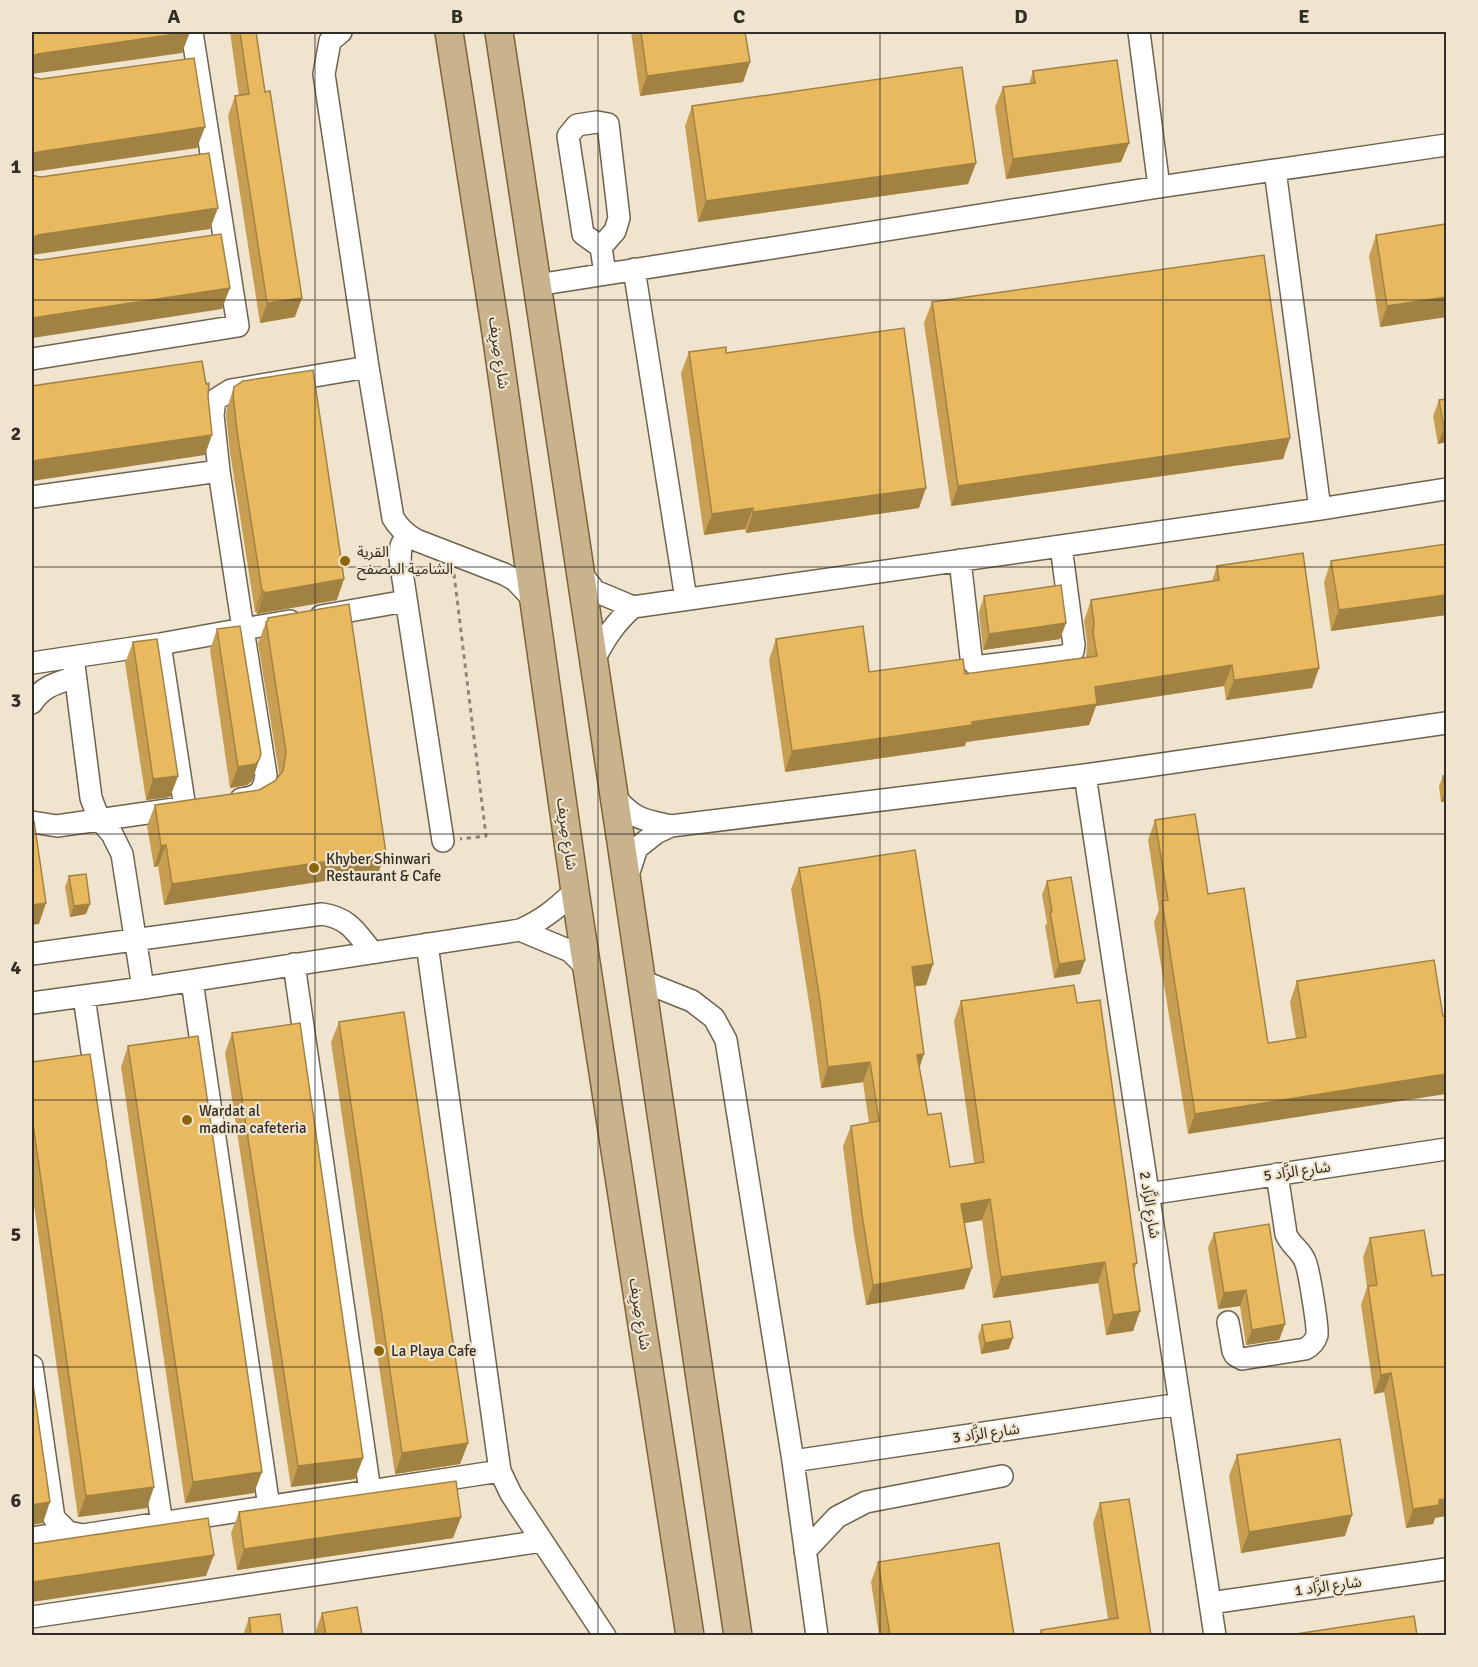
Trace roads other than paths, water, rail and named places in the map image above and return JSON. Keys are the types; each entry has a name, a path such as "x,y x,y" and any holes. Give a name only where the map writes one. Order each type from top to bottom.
{"main road":[{"name":"شارع صِرِيف","path":"450,32 496,333 575,891 690,1635"},
{"path":"499,32 627,878 738,1635"}],"street":[{"path":"32,358 238,326 192,32"},
{"path":"1139,32 1159,187"},
{"path":"332,35 324,74 393,518 406,535 504,574 515,580 532,598"},
{"path":"173,67 197,64"},
{"path":"601,247 615,231 620,218 608,124 597,122 577,125 568,136 583,234 601,247 605,274"},
{"path":"537,285 1159,187 1446,145"},
{"path":"189,162 212,159"},
{"path":"1275,170 1320,509"},
{"path":"202,243 225,240"},
{"path":"634,269 686,599"},
{"path":"32,822 57,826 249,798 260,793 265,785 266,775 219,471 213,415 215,400 231,390 368,367"},
{"path":"32,497 219,471"},
{"path":"580,572 596,591 633,606 1320,509 1446,489"},
{"path":"406,535 401,546 400,559 443,841"},
{"path":"960,560 973,663 982,666 1065,656 1075,648 1061,546"},
{"path":"32,703 44,688 74,667 160,644 406,601"},
{"path":"594,660 606,635 633,606"},
{"path":"160,644 185,808"},
{"path":"32,663 74,667"},
{"path":"74,667 91,798 99,819 118,843 122,854 143,988"},
{"path":"627,878 637,848 656,833 671,826 1084,775 1446,723"},
{"name":"شارع الزَّاد 2","path":"1084,775 1215,1635"},
{"path":"614,796 627,811 646,821 671,826"},
{"path":"32,1004 520,930 538,922 575,891"},
{"path":"32,954 322,914 333,915 343,920 352,927 372,952"},
{"path":"520,930 570,951 587,968"},
{"path":"427,944 500,1471 511,1494 605,1635"},
{"path":"294,964 370,1491"},
{"path":"192,981 268,1507"},
{"path":"642,981 692,1002 714,1018 726,1040 793,1461 817,1635"},
{"path":"84,997 162,1524"},
{"name":"شارع الزَّاد 5","path":"1148,1194 1446,1149"},
{"path":"1227,1323 1234,1355 1242,1359 1305,1349 1311,1346 1317,1335 1308,1269 1304,1259 1286,1234 1277,1174"},
{"path":"32,1366 54,1518 68,1532"},
{"name":"شارع الزَّاد 3","path":"793,1461 1180,1404"},
{"path":"32,1538 68,1532 83,1535 162,1524 500,1471"},
{"path":"805,1551 837,1517 866,1502 1002,1476"},
{"path":"32,1617 542,1541"},
{"name":"شارع الزَّاد 1","path":"1210,1603 1446,1569"}],"place":[{"name":"القرية الشامية المصفح","path":"345,561"},
{"name":"Khyber Shinwari Restaurant & Cafe","path":"314,868"},
{"name":"Wardat al madina cafeteria","path":"187,1120"},
{"name":"La Playa Cafe","path":"379,1351"}]}
